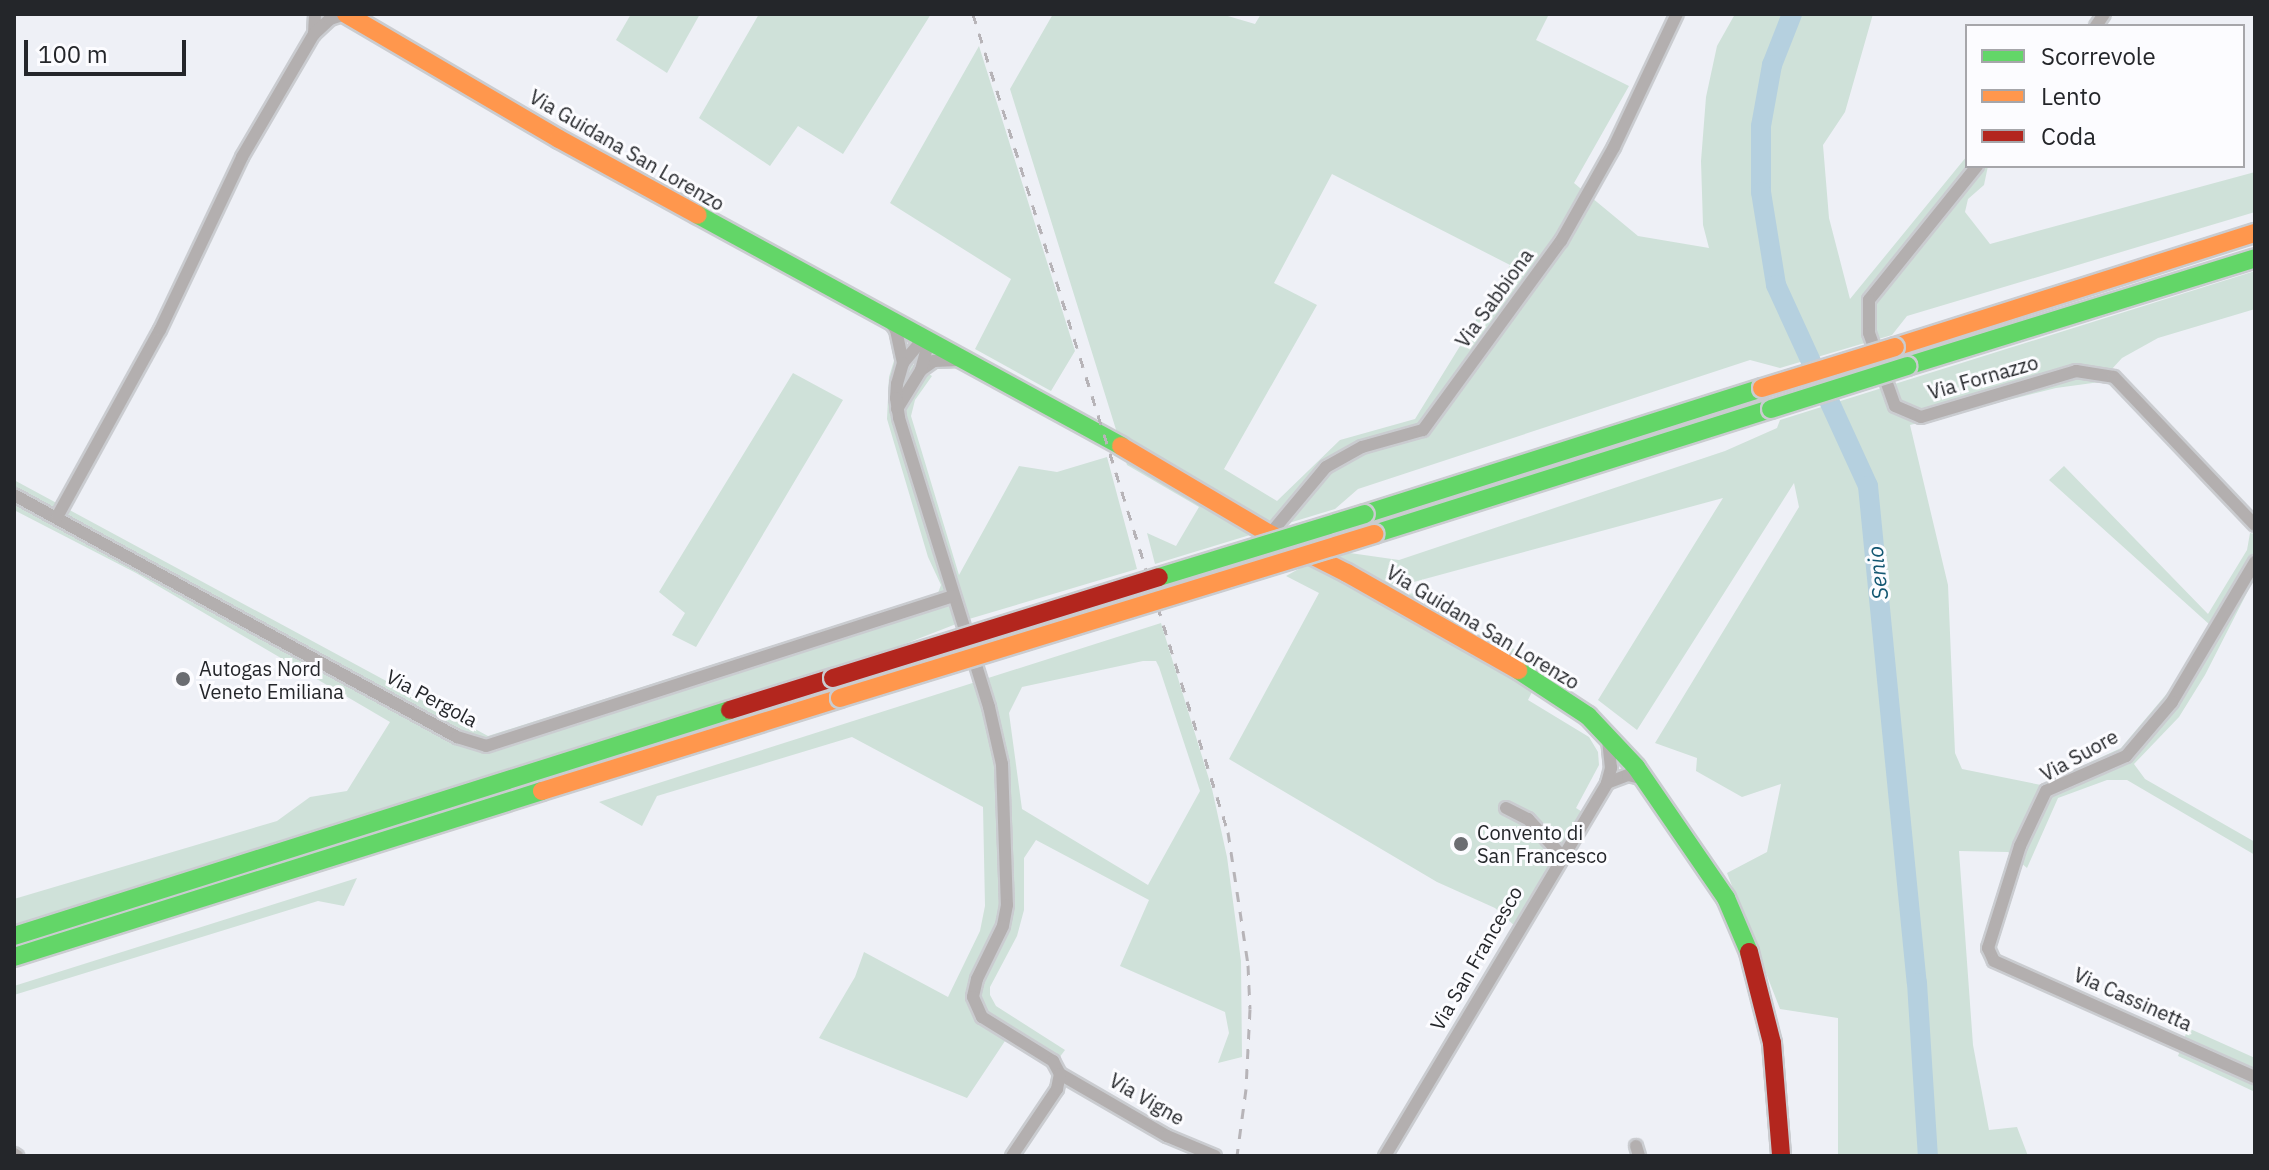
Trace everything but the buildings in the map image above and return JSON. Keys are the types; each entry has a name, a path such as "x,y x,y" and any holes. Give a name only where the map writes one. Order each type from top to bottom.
{"main road":[{"name":"Via Guidana San Lorenzo","path":"346,14 366,20 559,139 889,320"},
{"path":"14,936 2255,233"},
{"path":"14,957 2255,258"},
{"path":"889,320 963,360"},
{"name":"Via Guidana San Lorenzo","path":"963,360 1106,437 1270,534 1347,573 1530,677 1588,716 1645,779 1726,898 1749,952 1772,1043 1781,1148"}],"street":[{"path":"314,34 315,14"},
{"path":"57,517 185,282 242,157 314,34 330,19 346,14"},
{"name":"Via Sabbiona","path":"1270,534 1326,467 1362,447 1423,430 1561,241 1614,147 1677,14"},
{"name":"Via Fornazzo","path":"1975,168 1869,300 1869,333 1895,406 1921,417 2076,371 2114,377 2255,525"},
{"path":"889,320 896,330 903,363"},
{"path":"897,409 897,384 903,363 918,345 929,341"},
{"path":"897,409 921,370 929,341"},
{"path":"921,370 934,361 963,360"},
{"name":"Via Vigne","path":"897,409 998,742 1008,891 1003,926 974,988 975,1007 993,1026 1053,1061 1060,1074 1073,1078 1167,1136 1215,1156"},
{"name":"Via Pergola","path":"14,495 457,737 486,746 952,596"},
{"name":"Via Suore","path":"1994,961 1988,948 2020,846 2046,791 2126,756 2172,702 2255,562"},
{"name":"Via San Francesco","path":"1385,1156 1503,952 1607,783 1611,754 1607,735"},
{"path":"1607,783 1628,775 1645,779"},
{"path":"1506,808 1528,819 1562,856"},
{"name":"Via Cassinetta","path":"1994,961 2255,1077"},
{"path":"1012,1156 1057,1089 1060,1074"},
{"path":"1771,1156 1781,1148"}],"shaded area":[{"path":"631,14 700,14 667,73 616,40"},
{"path":"759,14 931,14 843,154 798,126 770,166 699,118"},
{"path":"1053,14 1221,14 1255,24 1261,14 1549,14 1536,40 1629,86 1574,183 1638,236 1709,248 1703,225 1701,161 1706,97 1717,46 1735,14 1873,14 1845,112 1823,145 1829,218 1850,299 1965,158 1965,168 1988,168 1984,185 1968,199 1965,212 1990,244 2255,172 2255,212 1907,316 1892,335 1780,368 1750,360 1358,489 1335,509 1155,564 1147,533 1176,546 1199,507 1127,465 1010,89","holes":["1332,174 1510,265 1415,419 1340,440 1277,501 1224,469 1317,305 1274,283"]},
{"path":"979,46 1075,351 1051,391 975,349 1011,279 890,203"},
{"path":"2255,271 2255,309 2158,338 2122,358 2100,382 2056,388 1910,425 1948,585 1955,753 1962,769 2041,785 2121,748 2185,672 2210,625 2049,480 2064,466 2208,614 2247,550 2250,533 2255,534 2255,577 2205,675 2179,717 2134,764 2145,779 2255,842 2255,855 2127,780 2107,780 2058,798 2027,868 2008,852 1959,851 1973,1045 1989,1130 2017,1127 2028,1156 1838,1156 1838,1018 1780,1009 1727,873 1767,852 1781,784 1742,797 1696,771 1697,758 1655,743 1799,507 1794,483 1637,730 1598,700 1723,498 1410,583 1410,592 1545,666 1528,700 1589,737 1598,752 1599,765 1576,808 1587,815 1517,928 1495,908 1437,882 1229,759 1319,593 1286,576 1304,566 1350,553 1399,560 1725,451 1777,428 1780,420"},
{"path":"896,354 932,376 915,400 911,416 959,575 1019,466 1057,472 1107,457 1137,569 969,619 897,647 14,925 14,899 277,821 310,797 347,791 390,722 136,573 14,510 14,480 488,736 938,593 941,585 928,557 887,419 889,377"},
{"path":"793,373 843,400 696,647 672,635 685,613 659,592"},
{"path":"1161,623 1212,789 1227,857 1241,961 1242,1057 1218,1063 1229,1033 1225,1012 1120,966 1149,900 1036,840 1024,858 1024,910 1017,936 990,987 990,995 996,1006 1065,1050 1053,1066 1005,1041 967,1098 819,1038 855,977 864,952 948,997 980,931 985,906 983,807 852,737 657,796 642,826 599,802","holes":["1143,661 1156,661 1200,791 1148,885 1022,809 1009,713 1022,687"]},
{"path":"357,878 344,906 318,901 14,995 14,986"},
{"path":"2188,1028 2255,1058 2255,1092 2178,1056"}],"waterway":[{"name":"Senio","path":"1792,14 1772,65 1761,126 1761,192 1776,285 1868,486 1917,983 1928,1156"}],"railway":[{"path":"973,14 1228,832 1248,965 1250,1009 1246,1089 1237,1156"}],"traffic: fast":[{"path":"698,215 1121,446"},
{"path":"1907,366 2255,258"},
{"path":"1771,409 1907,366"},
{"path":"1365,514 1762,388"},
{"path":"1374,534 1771,409"},
{"path":"1159,577 1365,514"},
{"path":"1518,670 1588,716 1636,767 1726,898 1749,952"},
{"path":"14,936 730,710"},
{"path":"14,957 542,791"}],"traffic: slow":[{"path":"346,14 559,139 698,215"},
{"path":"1895,347 2255,233"},
{"path":"1762,388 1895,347"},
{"path":"1121,446 1270,534 1347,573 1518,670"},
{"path":"840,698 1374,534"},
{"path":"542,791 840,698"}],"traffic: jam":[{"path":"833,678 1159,577"},
{"path":"730,710 833,678"},
{"path":"1749,952 1772,1043 1781,1156"}],"place":[{"name":"Autogas Nord Veneto Emiliana","path":"183,679"},
{"name":"Convento di San Francesco","path":"1461,844"}]}
